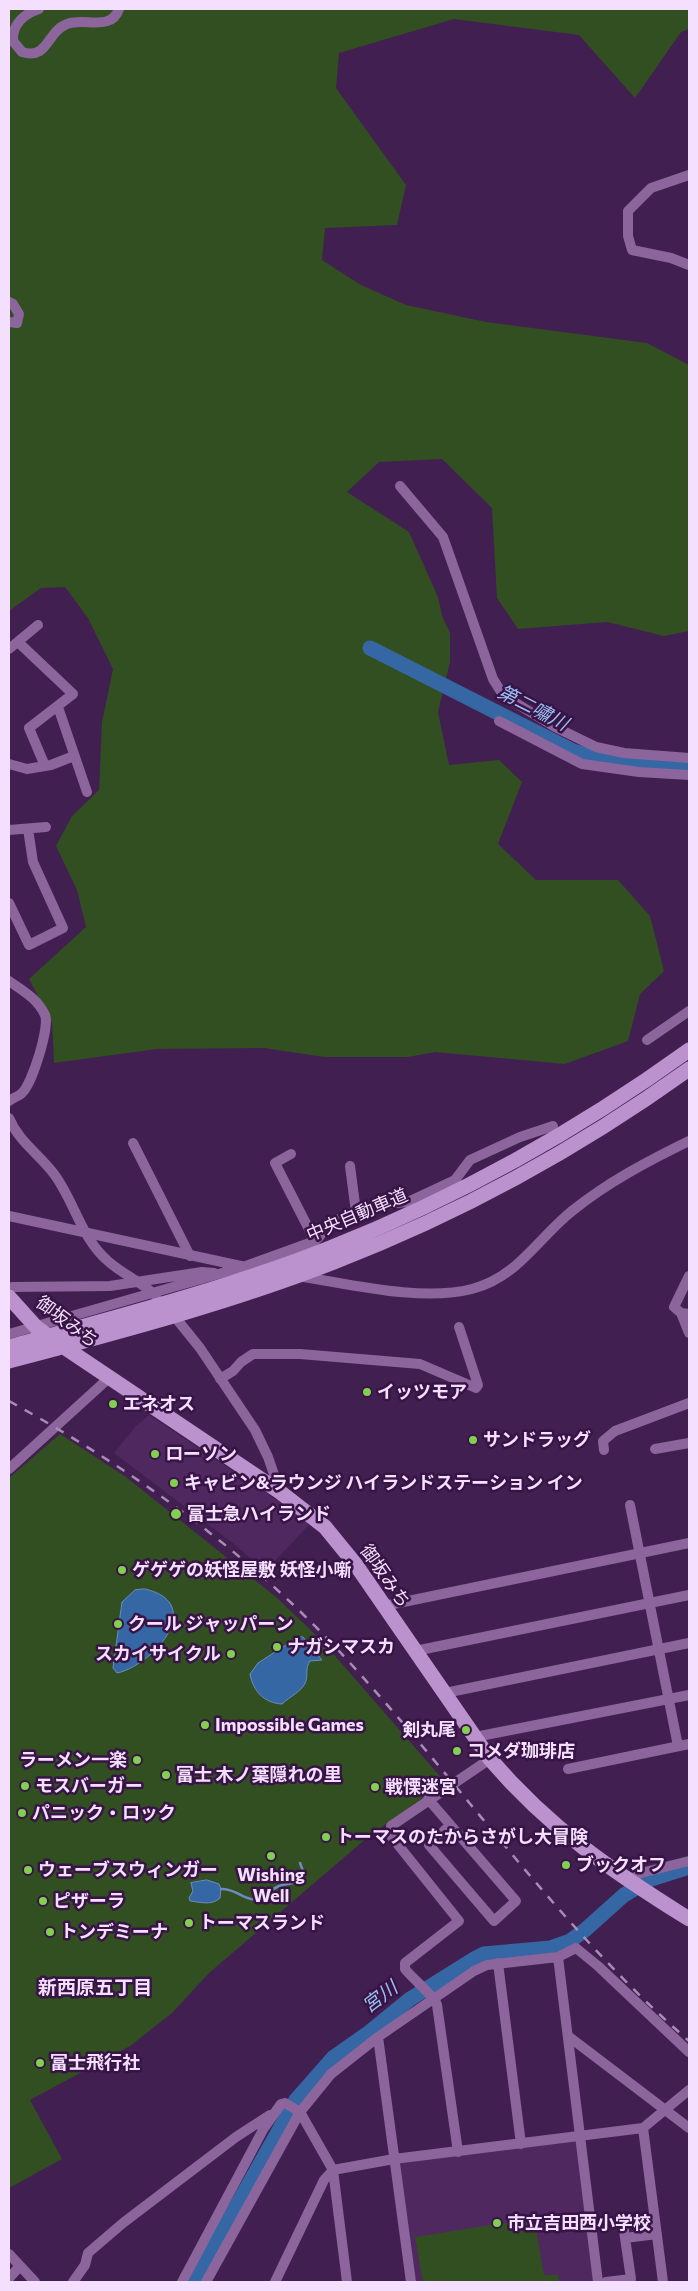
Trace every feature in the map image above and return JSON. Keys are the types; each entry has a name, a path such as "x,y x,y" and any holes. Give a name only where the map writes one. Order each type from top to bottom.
{"highway":[{"name":"中央自動車道","path":"9,1361 180,1314 257,1290 332,1255 521,1158 590,1118 689,1050"},
{"name":"中央自動車道","path":"9,1347 252,1276 332,1255 443,1215 526,1173 595,1133 689,1069"},
{"name":"御坂みち","path":"10,1292 36,1327 280,1492 325,1527 356,1565 490,1759 513,1786 542,1815 574,1842 636,1885 689,1918"}],"street":[{"path":"39,9 12,24 17,48 22,52 35,54 42,50 53,34 64,25 72,22 100,23 108,21 119,9"},
{"path":"689,175 651,188 628,211 632,250 671,258 689,265"},
{"path":"9,302 13,304 19,314 17,323 9,322"},
{"path":"400,486 443,537 493,679 503,695 555,727 596,747 624,753 689,758"},
{"path":"9,649 38,625"},
{"path":"18,642 73,694 30,728 45,766"},
{"path":"58,707 87,792"},
{"path":"498,721 582,764 639,772 689,775"},
{"path":"9,764 27,769 45,766 74,756"},
{"path":"9,830 46,827"},
{"path":"9,903 30,945 63,928 33,862 28,828"},
{"path":"9,981 36,1001 46,1018 44,1035 36,1063 24,1092 9,1101"},
{"path":"647,1040 689,1011"},
{"path":"9,1118 15,1132 54,1174 71,1203 84,1233 108,1262 153,1294 183,1324 255,1430 268,1457 280,1492"},
{"path":"9,1334 224,1273 315,1241 327,1223 384,1204 408,1202 455,1180 470,1160 520,1137 552,1126"},
{"path":"9,1216 243,1267 415,1293 435,1294 471,1289 493,1282 508,1273 521,1263 572,1210 629,1171 689,1141"},
{"path":"133,1143 190,1256"},
{"path":"291,1154 275,1163 315,1241"},
{"path":"350,1166 356,1212"},
{"path":"10,1292 110,1286 202,1272 224,1273"},
{"path":"689,1276 674,1308 685,1314 689,1333"},
{"path":"220,1379 233,1372 241,1362 253,1354 300,1354 420,1364 476,1388 478,1385 459,1327"},
{"path":"9,1469 110,1377"},
{"path":"604,1450 603,1441 615,1431 689,1403"},
{"path":"655,1449 689,1443"},
{"path":"630,1505 678,1746"},
{"path":"384,1606 689,1543"},
{"path":"415,1651 689,1595"},
{"path":"445,1693 689,1643"},
{"path":"475,1737 689,1695"},
{"path":"568,1769 689,1744"},
{"path":"458,2152 434,1998 419,1986 405,1969 406,1963 459,1921 391,1836 391,1826 428,1799 490,1759"},
{"path":"428,1799 516,1902 494,1921 429,1845 450,1826"},
{"path":"636,1885 641,1873 689,1861"},
{"path":"206,2282 298,2111 332,2074 378,2038 474,1971 487,1965 498,1963 558,1957 576,1948 598,1966 689,2052"},
{"path":"558,1957 598,2282"},
{"path":"498,1963 521,2144"},
{"path":"568,2036 689,2128"},
{"path":"378,2038 411,2282"},
{"path":"275,2282 324,2180 333,2170 394,2159 643,2128 689,2090"},
{"path":"182,2282 264,2128 281,2104 285,2103 298,2111 333,2170 348,2282"},
{"path":"72,2282 85,2264 88,2253 123,2223 236,2137 275,2112"},
{"path":"643,2128 663,2282"},
{"path":"606,2282 631,2279 623,2224"},
{"path":"625,2238 657,2234"},
{"path":"9,2254 35,2282"},
{"path":"9,2278 20,2266"}],"shaded area":[{"path":"149,1415 293,1511 309,1525 265,1571 234,1544 114,1453 135,1427"},
{"name":"市立吉田西小学校","path":"577,2140 593,2282 415,2282 399,2163"}],"green space":[{"path":"9,9 689,9 689,29 681,32 635,98 579,35 454,19 339,53 336,88 406,185 397,225 325,228 322,260 361,285 406,305 486,322 647,343 689,365 689,631 664,636 607,622 518,629 497,598 492,508 442,459 379,462 347,492 409,532 438,597 442,616 450,633 450,662 438,712 449,765 499,760 522,782 498,844 536,880 618,880 650,916 664,971 640,994 628,1041 565,1064 435,1052 408,1057 324,1057 264,1048 157,1049 54,1063 52,1023 29,979 86,927 77,890 56,846 72,816 99,790 102,722 113,669 88,618 65,587 41,588 9,611"},
{"name":"富士急ハイランド","path":"60,1434 126,1477 276,1597 322,1641 445,1782 368,1837 209,1973 172,2013 130,2046 30,2100 62,2159 9,2188 9,1478"},
{"path":"534,2218 544,2275 558,2275 559,2282 423,2282 415,2237"}],"water":[{"path":"145,1589 163,1596 172,1607 173,1620 168,1633 158,1647 131,1668 117,1673 113,1668 122,1602 135,1590"},
{"path":"303,1637 322,1660 310,1661 304,1685 282,1704 265,1699 254,1686 250,1674 258,1663 297,1638"},
{"path":"207,1880 219,1884 221,1889 220,1898 210,1903 190,1901 189,1898 193,1891 191,1883"}],"waterway":[{"name":"第二嘯川","path":"370,648 573,751 611,762 689,768"},
{"path":"221,1889 230,1890 251,1899 259,1898 279,1886 301,1879 303,1871 300,1863"},
{"name":"宮川","path":"194,2282 296,2100 333,2058 367,2034 410,1999 474,1959 484,1954 550,1948 570,1941 624,1895 651,1879 689,1867"}],"railway":[{"path":"9,1401 98,1454 184,1513 264,1578 303,1614 383,1700 509,1851 595,1950 689,2041"}],"place":[{"name":"イッツモア","path":"367,1392"},
{"name":"エネオス","path":"113,1404"},
{"name":"サンドラッグ","path":"473,1440"},
{"name":"ローソン","path":"155,1454"},
{"name":"キャビン&ラウンジ ハイランドステーション イン","path":"174,1483"},
{"name":"富士急ハイランド","path":"176,1514"},
{"name":"ゲゲゲの妖怪屋敷 妖怪小噺","path":"122,1570"},
{"name":"クール ジャッパーン","path":"118,1624"},
{"name":"ナガシマスカ","path":"277,1647"},
{"name":"スカイサイクル","path":"231,1654"},
{"name":"Impossible Games","path":"205,1725"},
{"name":"剣丸尾","path":"466,1730"},
{"name":"コメダ珈琲店","path":"457,1751"},
{"name":"ラーメン一楽","path":"137,1760"},
{"name":"富士 木ノ葉隠れの里","path":"166,1775"},
{"name":"モスバーガー","path":"25,1786"},
{"name":"戦慄迷宮","path":"375,1787"},
{"name":"パニック・ロック","path":"22,1813"},
{"name":"トーマスのたからさがし大冒険","path":"326,1837"},
{"name":"Wishing Well","path":"271,1856"},
{"name":"ブックオフ","path":"566,1865"},
{"name":"ウェーブスウィンガー","path":"28,1870"},
{"name":"ピザーラ","path":"43,1901"},
{"name":"トーマスランド","path":"189,1923"},
{"name":"トンデミーナ","path":"50,1932"},
{"name":"富士飛行社","path":"40,2063"},
{"name":"市立吉田西小学校","path":"497,2223"}],"district":[{"name":"新西原五丁目","path":"95,1988"}]}
